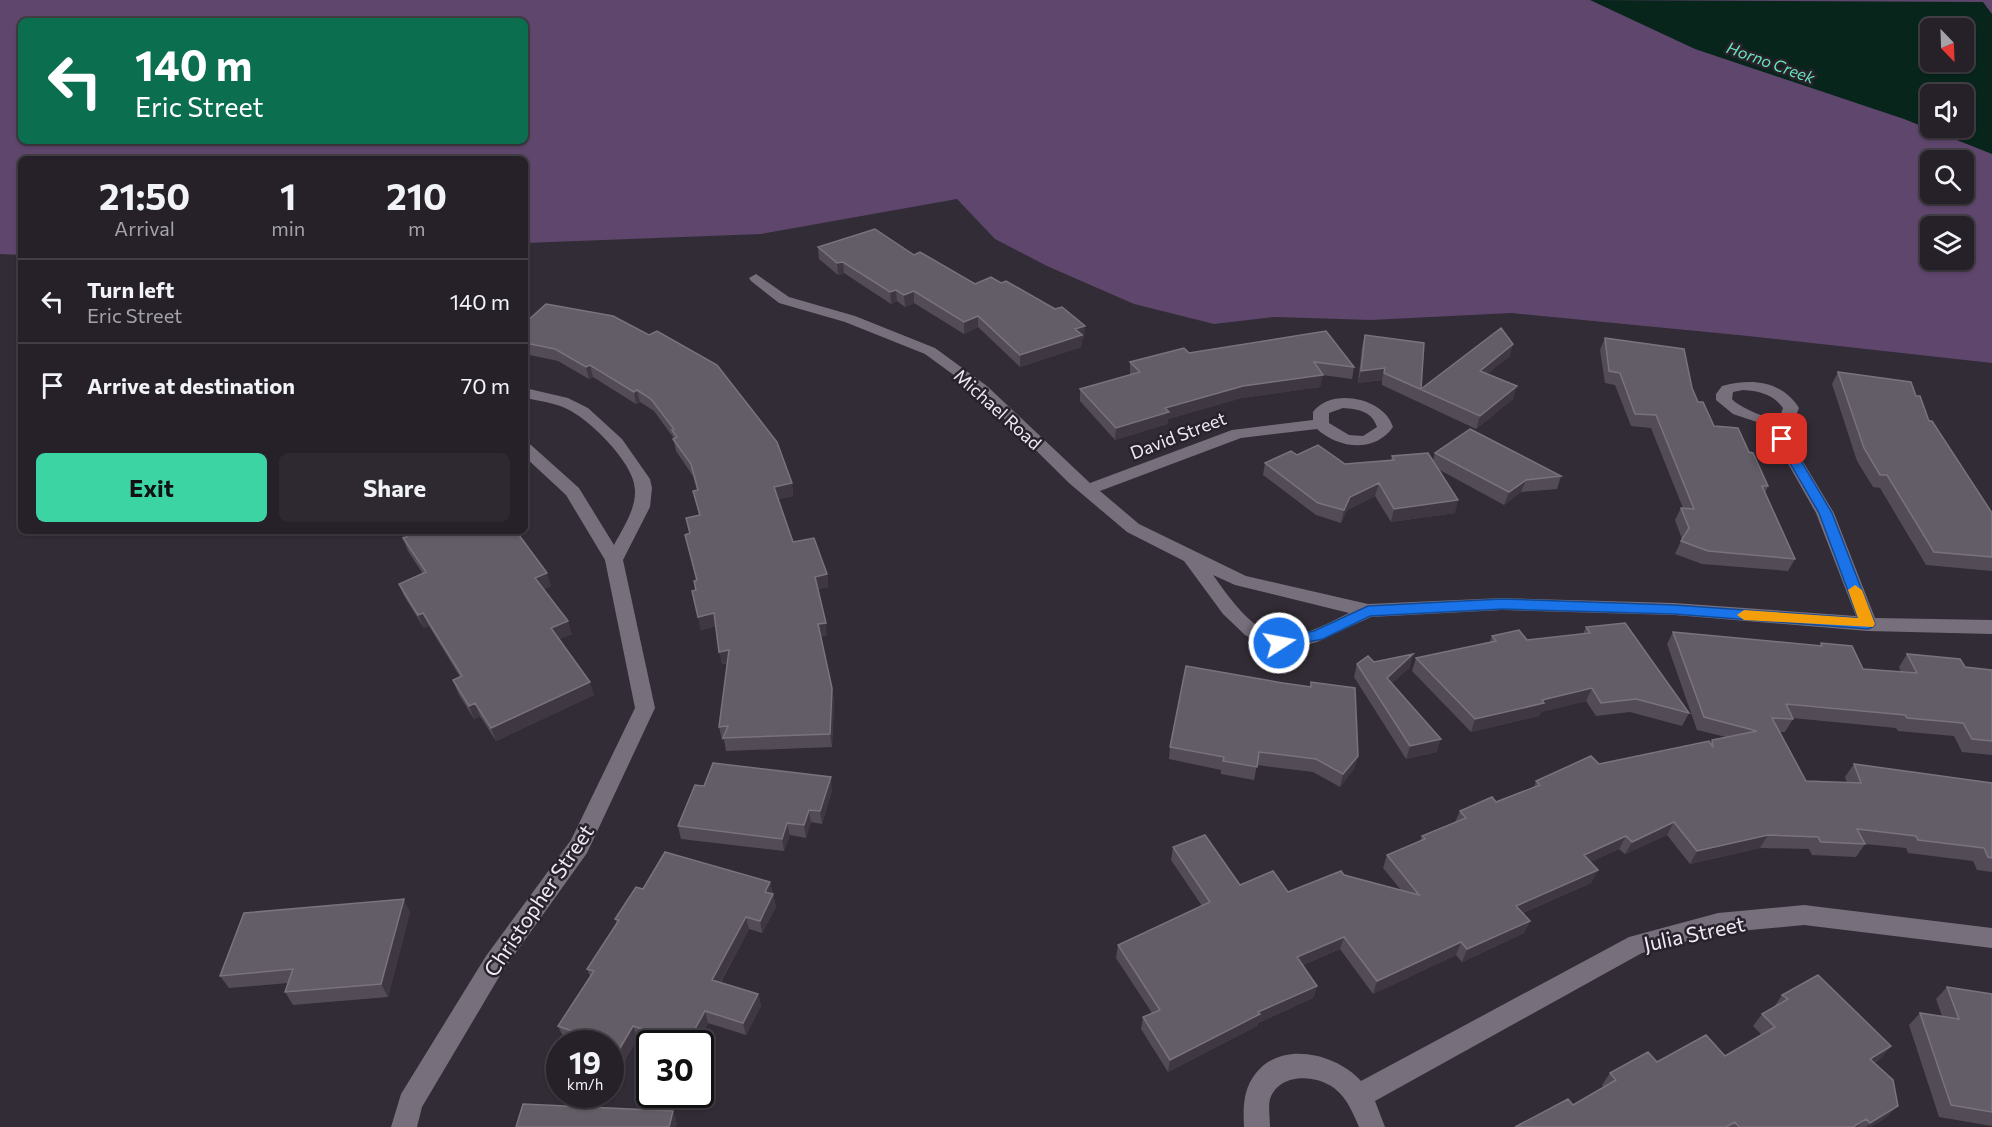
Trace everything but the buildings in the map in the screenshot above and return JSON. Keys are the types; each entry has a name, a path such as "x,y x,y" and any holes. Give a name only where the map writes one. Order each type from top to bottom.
{"street":[{"name":"Michael Road","path":"756,278 784,300 850,319 930,351 982,389 1088,490 1133,528 1241,581 1368,611 1502,604 1674,609 1868,624 1992,627"},
{"path":"528,394 575,406 608,432 645,486 641,508 614,560"},
{"path":"1771,421 1825,513 1868,624"},
{"name":"David Street","path":"1088,490 1238,433 1321,424"},
{"name":"Christopher Street","path":"404,1127 410,1102 494,964 579,846 645,708 614,560 573,492 528,451"},
{"name":"Michael Road","path":"1190,557 1250,630 1279,643 1318,635 1368,611"},
{"name":"Julia Street","path":"1359,1095 1637,944 1718,923 1804,915 1992,938"},
{"path":"1257,1127 1256,1106 1261,1089 1272,1075 1288,1067 1307,1065 1327,1069 1345,1080 1359,1095 1368,1111 1372,1127"}],"shaded area":[{"path":"0,0 1992,0 1992,363 1511,313 1371,320 1275,317 1214,324 1134,304 1047,266 995,239 957,199 761,234 528,243 528,156 18,156 18,255 0,254"}],"water":[{"name":"Horno Creek","path":"1590,0 1983,2 1992,14 1992,154 1952,138 1974,138 1974,84 1920,84 1920,125 1695,49"}],"slow traffic":[{"path":"1744,615 1868,624 1855,590"}],"route":[{"path":"1279,643 1318,635 1368,611 1502,604 1674,609 1868,624 1825,513 1782,439"}]}
